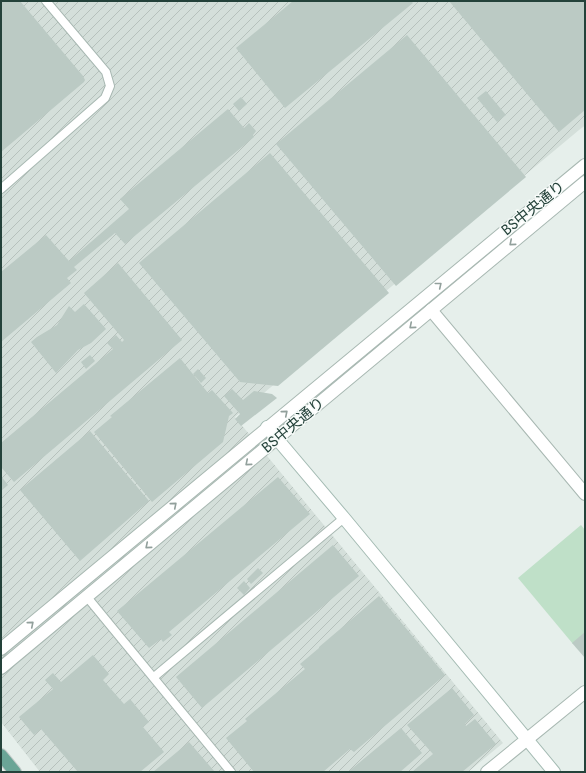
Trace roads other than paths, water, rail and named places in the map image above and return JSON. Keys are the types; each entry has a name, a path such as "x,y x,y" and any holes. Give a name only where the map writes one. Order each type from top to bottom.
{"main road":[{"path":"1,755 15,772"}],"street":[{"name":"BS中央通り","path":"1,649 585,165"},
{"name":"BS中央通り","path":"1,668 585,183"},
{"path":"431,310 585,494"},
{"path":"267,428 344,518 554,772"},
{"path":"487,772 585,692"}],"lane":[{"path":"1,189 105,98 110,86 106,72 46,1"},
{"path":"154,677 344,518"},
{"path":"87,597 231,772"}]}
